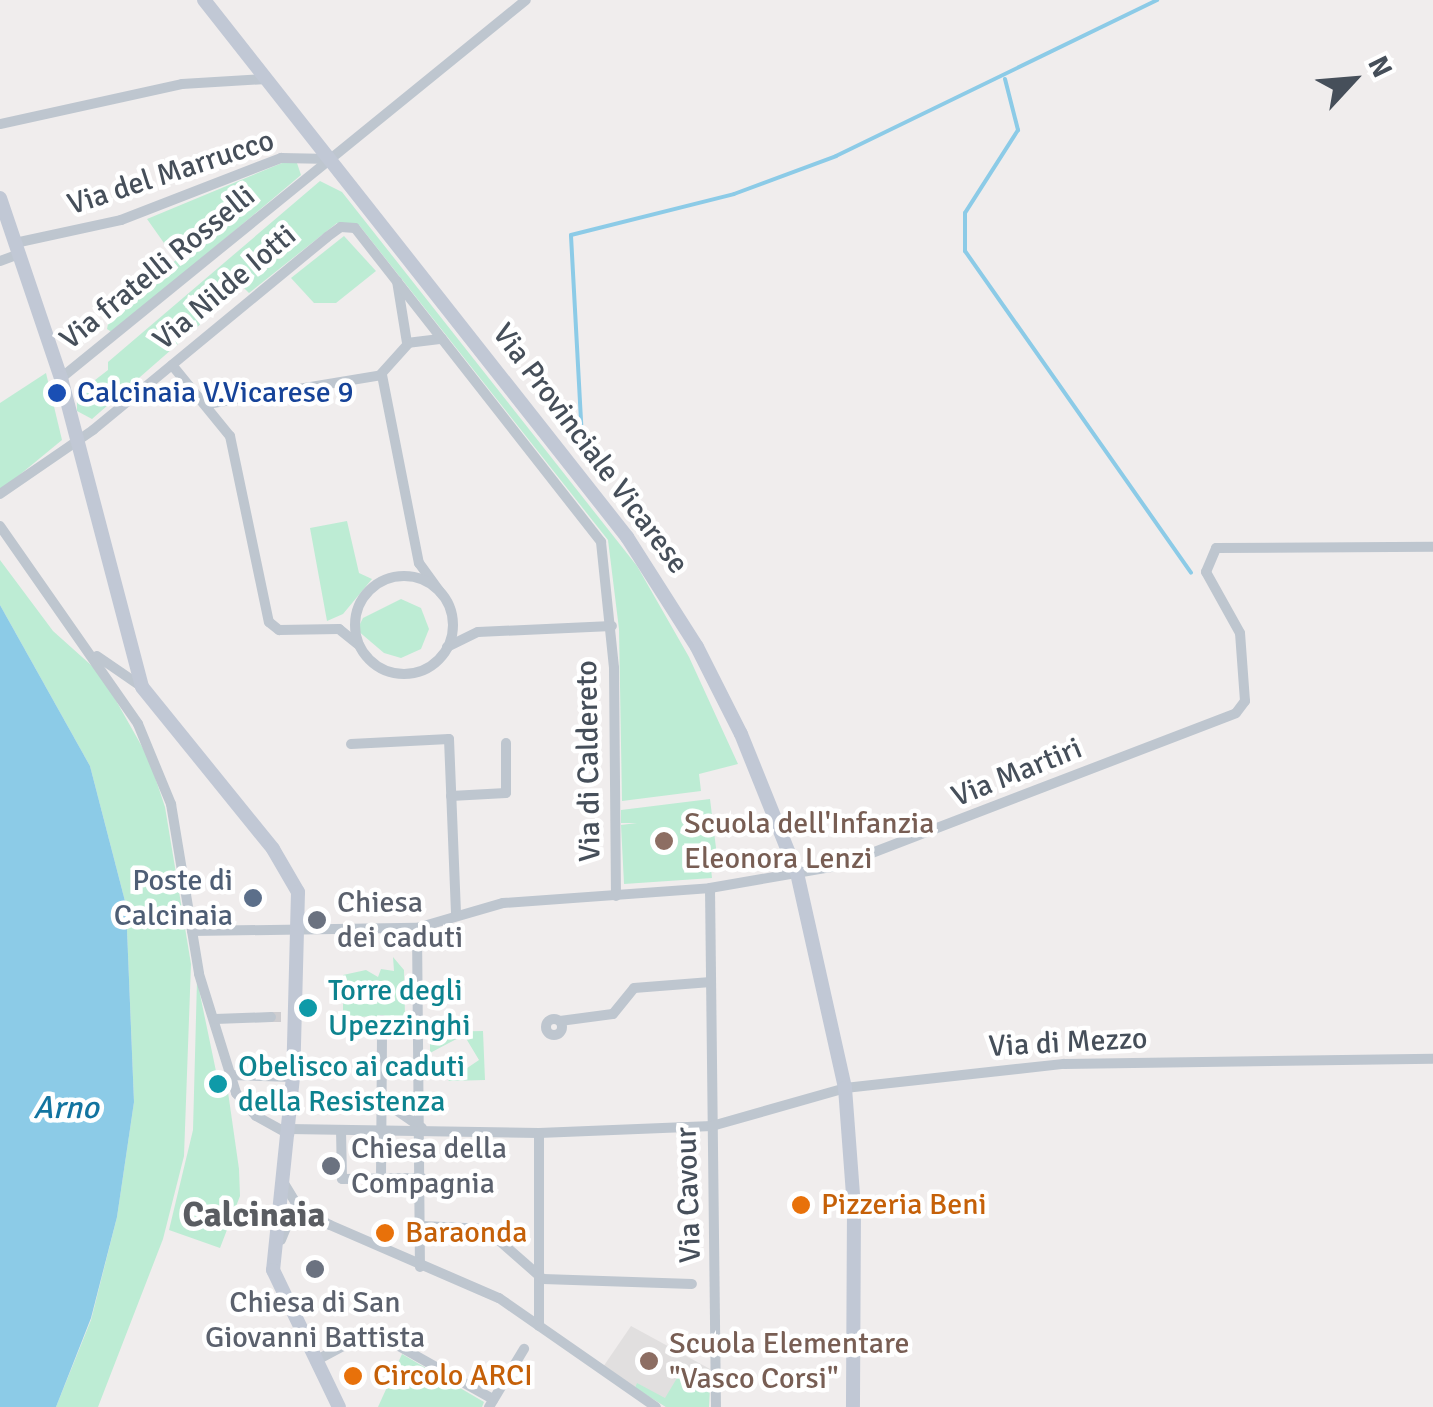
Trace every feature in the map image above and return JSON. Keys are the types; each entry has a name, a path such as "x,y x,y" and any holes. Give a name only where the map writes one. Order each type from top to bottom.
{"main road":[{"name":"Via Provinciale Vicarese","path":"204,0 332,159 660,586 741,734 797,873 845,1088 855,1226 853,1407"},
{"path":"0,198 61,378 142,687 282,860 297,887 302,929 291,1017 293,1078 274,1275 339,1407"}],"street":[{"path":"332,159 526,0"},
{"path":"0,124 182,84 268,79"},
{"name":"Via del Marrucco","path":"17,249 122,220 281,158 332,159"},
{"name":"Via fratelli Rosselli","path":"61,378 332,159"},
{"name":"Via Nilde Iotti","path":"0,494 78,440 341,227 358,230 601,542 612,626"},
{"path":"0,261 17,249"},
{"name":"Via Nilde Iotti","path":"397,280 408,344"},
{"path":"208,404 381,374 408,344 442,340"},
{"path":"172,365 208,404 230,436 269,622 278,630 339,630 359,645 376,666 403,674 427,668 447,648 478,632"},
{"path":"381,374 419,563 462,626 478,632 612,626"},
{"path":"0,526 127,702 166,791 192,931 230,1075 249,1110 289,1132"},
{"name":"Via Martiri","path":"192,931 417,928 502,903 710,888 838,866 938,831 1239,710 1245,696 1238,626 1204,567 1211,552 1242,544 1433,547"},
{"path":"359,645 356,614 376,585 410,577 440,592"},
{"path":"447,603 452,626 447,648"},
{"name":"Via di Caldereto","path":"612,626 616,896"},
{"path":"87,650 142,687"},
{"path":"350,744 449,739 456,914"},
{"path":"451,796 506,793 506,743"},
{"name":"Via Cavour","path":"710,888 716,1407"},
{"path":"417,928 422,1130 420,1267"},
{"path":"560,1021 613,1014 634,988 710,982"},
{"path":"215,1018 271,1017"},
{"path":"381,1179 382,1020"},
{"name":"Via di Mezzo","path":"289,1132 539,1133 712,1126 845,1088 1064,1064 1433,1059"},
{"path":"382,1063 419,1064"},
{"path":"230,1075 293,1078"},
{"path":"380,1099 422,1130"},
{"path":"340,1130 342,1179 422,1178"},
{"path":"539,1133 539,1326"},
{"path":"285,1185 294,1203 316,1216 420,1267 499,1298 656,1407"},
{"path":"275,1255 288,1223 316,1216"},
{"path":"422,1226 486,1230 536,1274 692,1284"},
{"path":"316,1361 376,1335 491,1403 524,1349"}],"shaded area":[{"name":"Scuola Elementare \"Vasco Corsi\"","path":"631,1326 710,1369 709,1407 666,1407 603,1367"}],"green space":[{"path":"282,163 297,163 301,175 113,333 107,329 110,314 176,260 147,219"},
{"path":"320,181 342,192 637,566 689,657 738,764 699,774 701,791 622,801 619,629 608,540 359,225 337,223 249,293 243,287 92,419 77,411 77,394 108,370 108,362"},
{"path":"344,236 376,271 336,303 314,303 291,278"},
{"path":"46,373 62,440 0,491 0,403"},
{"path":"347,521 359,573 372,579 343,614 327,621 310,528"},
{"path":"0,560 53,631 101,674 149,759 165,807 191,964 184,1156 163,1239 98,1407 56,1407 91,1320 117,1217 134,1102 126,905 90,766 0,605"},
{"path":"401,599 421,608 429,629 421,649 401,658 384,653 357,630 363,618"},
{"name":"Scuola dell'Infanzia Eleonora Lenzi","path":"710,799 717,856 747,853 749,872 740,866 711,869 712,878 624,884 621,825 637,823 621,823 621,810"},
{"path":"393,957 404,970 405,1016 343,1017 343,975 366,970 378,977 381,969 394,971"},
{"path":"197,980 217,1076 225,1071 239,1169 240,1196 220,1248 169,1230 193,1130"},
{"path":"483,1031 485,1080 448,1081 479,1060 464,1035 430,1053 430,1032"},
{"path":"402,1354 484,1402 482,1407 378,1407"},
{"path":"680,1373 710,1386 709,1407 666,1407 635,1388 637,1383 665,1398"}],"water":[{"name":"Arno","path":"0,605 90,766 126,905 134,1102 117,1217 91,1318 56,1407 0,1407"}],"waterway":[{"path":"582,439 571,235 734,194 836,156 1157,0"},
{"path":"1005,79 1018,130 965,213 965,251 1191,572"}],"tunnel":[{"path":"271,1017 286,1017"}],"place":[{"name":"Calcinaia V.Vicarese 9","path":"57,393"},
{"name":"Scuola dell'Infanzia Eleonora Lenzi","path":"664,841"},
{"name":"Poste di Calcinaia","path":"253,898"},
{"name":"Chiesa dei caduti","path":"317,920"},
{"name":"Torre degli Upezzinghi","path":"308,1008"},
{"name":"Obelisco ai caduti della Resistenza","path":"218,1084"},
{"name":"Chiesa della Compagnia","path":"331,1166"},
{"name":"Pizzeria Beni","path":"801,1205"},
{"name":"Baraonda","path":"385,1233"},
{"name":"Chiesa di San Giovanni Battista","path":"315,1269"},
{"name":"Scuola Elementare \"Vasco Corsi\"","path":"649,1361"},
{"name":"Circolo ARCI","path":"353,1376"}],"district":[{"name":"Calcinaia","path":"254,1215"}]}
